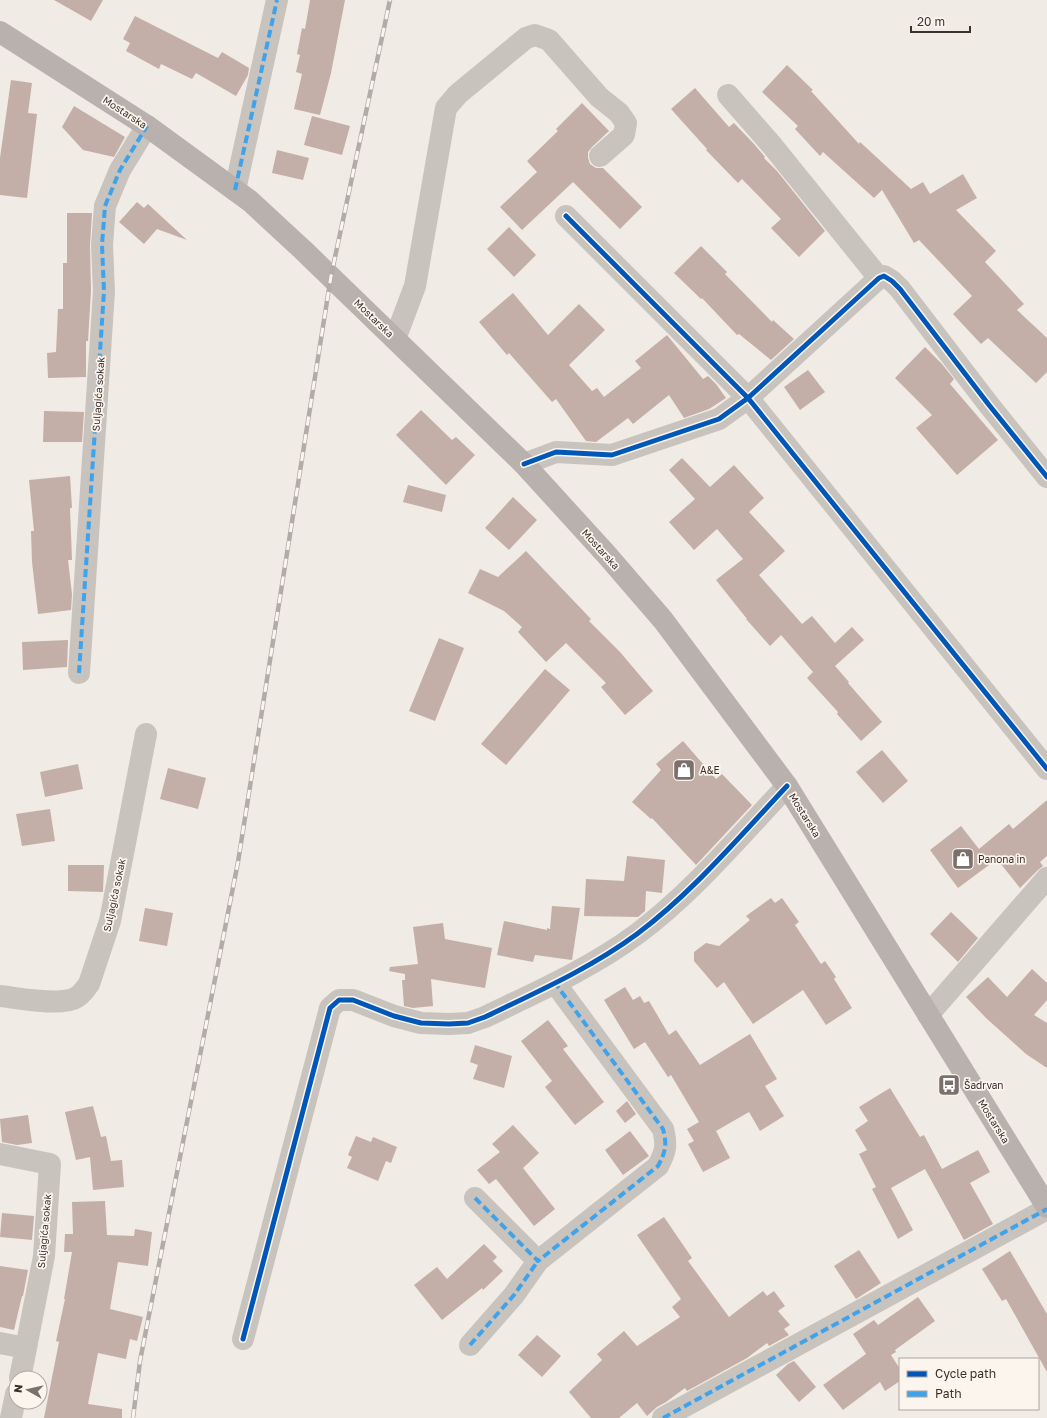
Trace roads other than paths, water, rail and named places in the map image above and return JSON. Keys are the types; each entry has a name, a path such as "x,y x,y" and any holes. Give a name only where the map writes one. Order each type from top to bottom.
{"main road":[{"name":"Mostarska","path":"0,32 146,126 250,201 303,250 524,464 606,554 663,620 787,786 1047,1208"}],"street":[{"path":"235,190 277,0"},
{"path":"395,339 415,286 446,108 458,94 526,38 535,34 549,40 598,97 619,114 626,123 624,135 600,156"},
{"path":"728,95 770,143 879,278"},
{"name":"Suljagića sokak","path":"79,673 104,291 102,245 105,206 120,170 146,126"},
{"path":"566,216 748,398 1047,770"},
{"path":"524,464 556,452 612,455 719,419 748,398 879,278 884,276 900,289 989,405 1047,477"},
{"name":"Suljagića sokak","path":"0,996 58,1002 69,1001 77,998 89,984 110,921 146,734"},
{"path":"243,1340 330,1008 339,1000 353,1000 394,1016 421,1023 449,1024 468,1022 485,1017 555,983 590,965 638,934 682,896 787,786"},
{"path":"928,1015 1047,878"},
{"path":"470,1345 514,1295 538,1260 658,1166 665,1154 666,1142 663,1129 657,1119 555,983"},
{"name":"Suljagića sokak","path":"0,1154 50,1164 44,1256 22,1370"},
{"path":"475,1198 538,1260"},
{"path":"663,1418 1047,1208"},
{"path":"0,1343 26,1348"}],"railway":[{"path":"133,1418 140,1361 238,862 331,276 390,0"}],"place":[{"name":"A&E","path":"684,770"},
{"name":"Panona in","path":"963,859"},
{"name":"Šadrvan","path":"949,1085"}]}
